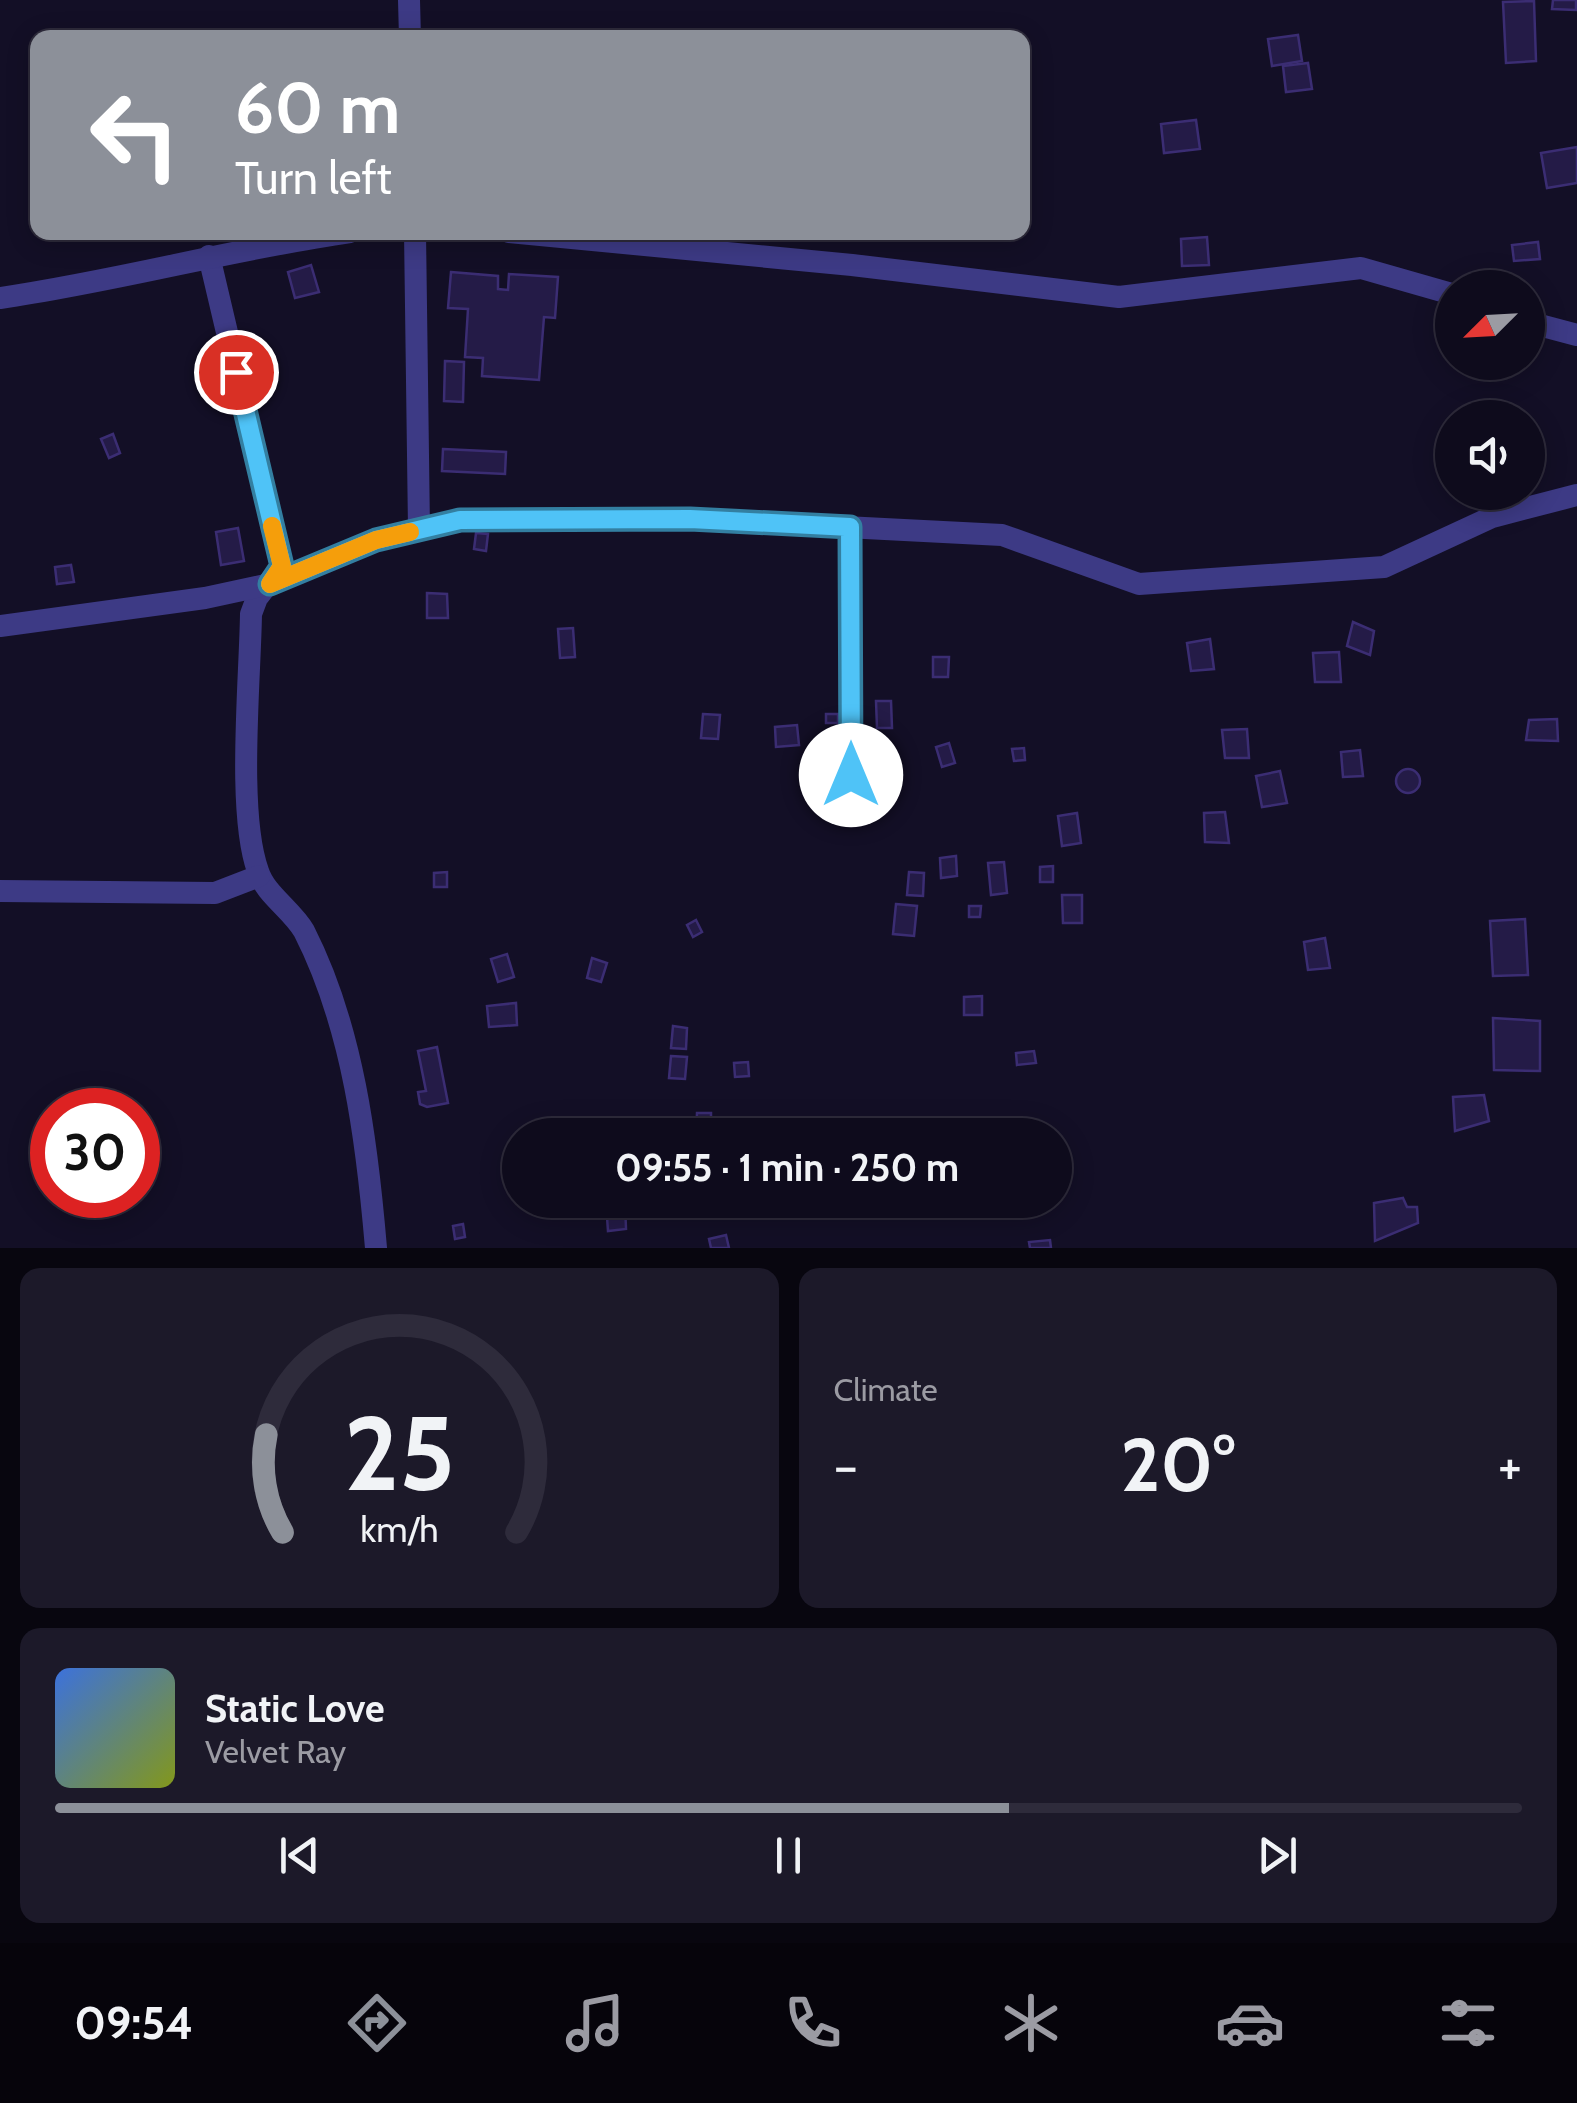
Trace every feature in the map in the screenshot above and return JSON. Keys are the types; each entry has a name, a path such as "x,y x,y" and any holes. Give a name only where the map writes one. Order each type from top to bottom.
{"street":[{"path":"408,0 410,30"},
{"path":"0,298 76,287 208,256 303,240"},
{"path":"416,240 420,530"},
{"path":"592,240 852,265 1119,297 1360,268 1435,289"},
{"path":"208,256 282,566 257,598 251,614 249,835 258,876 303,929 332,1006 366,1134 376,1248"},
{"path":"1545,327 1577,335"},
{"path":"0,626 205,598 270,584 376,540 460,520 652,519 1002,535 1140,584 1384,567 1492,518 1577,495"},
{"path":"850,527 851,775"},
{"path":"0,891 215,894 258,876"}],"building":[{"path":"1553,0 1576,0 1576,10 1552,9"},
{"path":"1534,1 1536,61 1506,63 1503,2"},
{"path":"1298,35 1302,61 1272,66 1268,39"},
{"path":"1308,63 1312,89 1286,92 1283,66"},
{"path":"1196,120 1200,149 1164,153 1161,124"},
{"path":"1577,147 1577,183 1547,188 1541,153"},
{"path":"1207,237 1209,265 1182,266 1181,239"},
{"path":"1538,242 1540,259 1514,261 1512,245"},
{"path":"311,265 319,292 295,298 288,272"},
{"path":"451,272 498,276 498,289 508,290 509,274 558,277 555,318 544,317 539,380 482,376 483,358 465,357 468,309 448,308"},
{"path":"445,361 464,362 463,402 444,401"},
{"path":"258,372 264,388 253,393 246,376"},
{"path":"113,434 120,453 109,458 101,439"},
{"path":"443,449 506,452 505,474 442,471"},
{"path":"238,528 244,561 221,565 216,532"},
{"path":"476,533 488,534 486,551 474,549"},
{"path":"71,565 74,582 57,584 55,567"},
{"path":"427,593 447,594 448,618 427,618"},
{"path":"1353,622 1374,631 1370,655 1347,646"},
{"path":"573,628 575,657 560,658 558,629"},
{"path":"1210,639 1214,669 1191,671 1187,643"},
{"path":"1339,652 1341,682 1315,682 1313,653"},
{"path":"933,657 949,657 948,677 933,677"},
{"path":"876,701 891,701 892,728 877,728"},
{"path":"703,714 720,715 718,739 701,738"},
{"path":"826,714 838,714 838,723 826,723"},
{"path":"1557,719 1558,741 1526,740 1529,720"},
{"path":"797,725 799,745 776,747 775,727"},
{"path":"1247,729 1249,758 1225,758 1222,730"},
{"path":"949,743 955,763 942,767 936,747"},
{"path":"1024,748 1025,760 1014,761 1012,749"},
{"path":"1360,750 1363,776 1343,777 1341,752"},
{"path":"1408,769 1420,781 1408,793 1396,781"},
{"path":"1280,771 1287,803 1262,807 1256,776"},
{"path":"1225,812 1229,843 1205,842 1204,813"},
{"path":"1077,813 1081,843 1062,846 1058,816"},
{"path":"956,856 957,876 941,878 940,858"},
{"path":"1004,862 1007,893 991,895 988,863"},
{"path":"1053,866 1053,882 1040,882 1040,867"},
{"path":"447,872 447,887 434,887 434,873"},
{"path":"909,872 924,873 923,896 907,895"},
{"path":"1062,895 1082,895 1082,923 1063,923"},
{"path":"896,904 917,906 914,936 893,934"},
{"path":"969,906 981,906 980,917 969,917"},
{"path":"1525,919 1528,975 1493,976 1490,921"},
{"path":"696,920 702,932 693,937 687,925"},
{"path":"1325,938 1330,968 1308,970 1304,942"},
{"path":"507,954 514,977 498,982 491,959"},
{"path":"592,958 607,963 601,982 587,978"},
{"path":"982,996 982,1015 964,1015 964,997"},
{"path":"516,1003 517,1025 489,1027 487,1006"},
{"path":"1493,1018 1540,1021 1540,1071 1494,1070"},
{"path":"673,1026 687,1028 686,1049 671,1048"},
{"path":"437,1047 448,1103 427,1107 420,1104 418,1092 426,1091 418,1051"},
{"path":"1034,1051 1036,1063 1017,1065 1016,1053"},
{"path":"671,1056 687,1057 685,1079 669,1078"},
{"path":"748,1062 749,1076 735,1077 734,1063"},
{"path":"1484,1095 1489,1121 1455,1131 1453,1097"},
{"path":"697,1113 711,1113 711,1118 697,1118"},
{"path":"1403,1198 1407,1207 1417,1207 1418,1223 1375,1241 1374,1203"},
{"path":"607,1218 626,1218 626,1229 608,1231"},
{"path":"463,1224 465,1237 455,1239 453,1226"},
{"path":"726,1235 729,1248 711,1248 709,1239"},
{"path":"1050,1240 1051,1248 1030,1248 1029,1242"}],"slow traffic":[{"path":"272,526 282,566 270,584 376,540 410,532"}],"route":[{"path":"236,372 282,566 270,584 376,540 460,520 690,519 850,527 851,775"}]}
